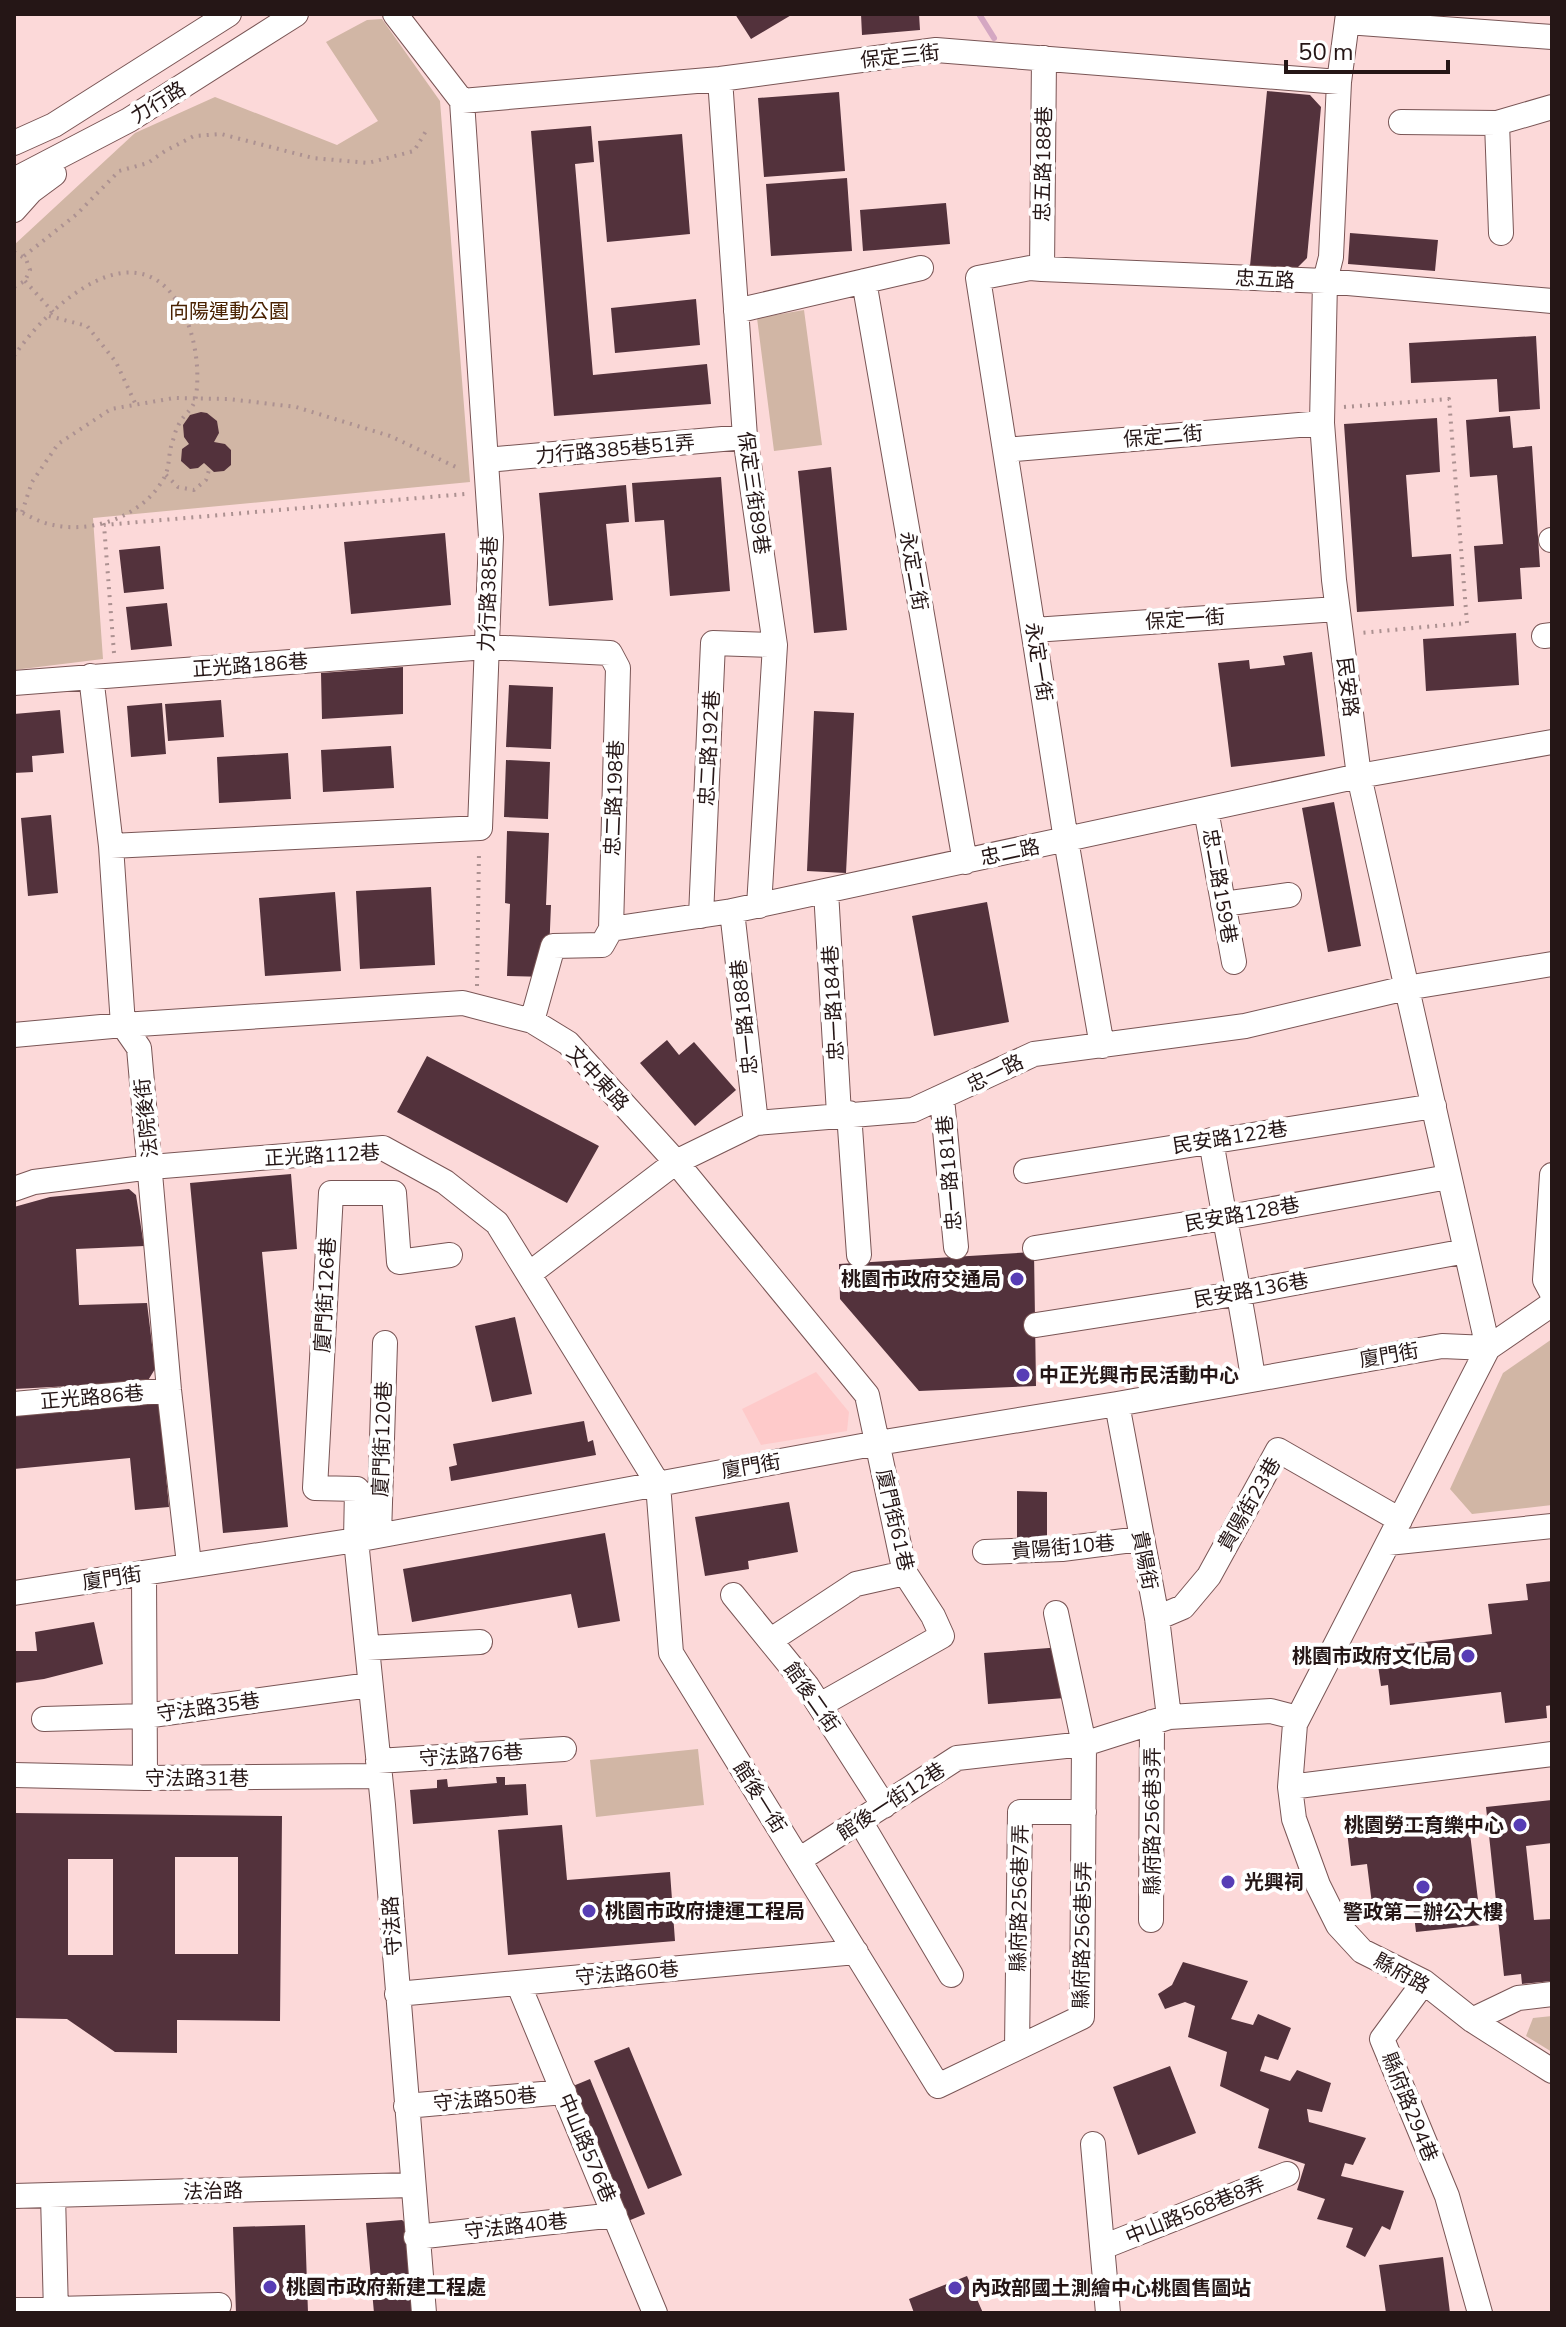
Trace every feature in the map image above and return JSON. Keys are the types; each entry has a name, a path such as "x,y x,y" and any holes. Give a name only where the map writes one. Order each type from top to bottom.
{"street":[{"name":"力行路","path":"14,143 54,125 229,14"},
{"name":"力行路","path":"14,180 129,120 296,14"},
{"path":"395,14 462,101"},
{"path":"1348,18 1552,37"},
{"name":"民安路","path":"1348,18 1339,82 1331,257 1325,281 1322,416 1337,609 1359,776 1488,1348"},
{"name":"保定三街","path":"462,101 720,79 936,50 1339,82"},
{"name":"忠五路188巷","path":"1042,269 1044,58"},
{"name":"保定三街89巷","path":"720,79 745,437 775,645 759,906"},
{"name":"力行路385巷","path":"462,101 491,537 480,828"},
{"path":"1401,122 1497,123 1552,107"},
{"path":"14,210 31,191 129,120"},
{"path":"1497,123 1501,233"},
{"path":"736,311 921,268"},
{"name":"忠五路","path":"978,278 1030,268 1325,281 1552,301"},
{"name":"永定一街","path":"978,278 1066,840 1102,1046"},
{"name":"永定二街","path":"864,281 965,862"},
{"name":"保定二街","path":"1005,450 1322,416"},
{"name":"力行路385巷51弄","path":"486,460 745,437"},
{"name":"保定一街","path":"1034,630 1337,609"},
{"name":"忠二路192巷","path":"701,916 713,643 775,645"},
{"name":"正光路186巷","path":"14,683 486,647 610,653 618,668"},
{"name":"忠二路198巷","path":"611,929 618,668"},
{"name":"法院後街","path":"91,676 111,846 123,1025 139,1048 169,1390 189,1564"},
{"name":"忠二路","path":"532,1021 553,946 602,945 611,929 759,906 1359,776 1552,742"},
{"name":"忠二路159巷","path":"1206,810 1234,962"},
{"path":"111,846 480,828"},
{"name":"忠一路184巷","path":"826,891 859,1255"},
{"path":"1223,904 1289,895"},
{"name":"忠一路188巷","path":"732,911 756,1123"},
{"name":"忠一路","path":"529,1274 676,1162 756,1123 913,1110 1034,1054 1245,1026 1406,988 1552,964"},
{"name":"文中東路","path":"14,1035 463,1003 532,1021 568,1043 676,1162 867,1395 878,1443"},
{"name":"忠一路181巷","path":"942,1098 956,1247"},
{"name":"民安路122巷","path":"1026,1171 1434,1106"},
{"path":"1211,1140 1241,1293 1253,1378"},
{"name":"正光路112巷","path":"14,1189 34,1182 151,1167 383,1148 445,1182 497,1223 658,1484"},
{"path":"1552,1175 1545,1280 1552,1293"},
{"name":"民安路128巷","path":"1035,1248 1224,1218 1448,1177"},
{"name":"廈門街126巷","path":"368,1537 357,1489 315,1488 331,1193 394,1193 399,1262 450,1255"},
{"name":"民安路136巷","path":"1036,1325 1241,1293 1466,1251"},
{"name":"縣府路","path":"1552,1304 1488,1348 1295,1724 1290,1787 1294,1819 1318,1885 1338,1925 1362,1951 1424,1982 1472,2020 1552,2071"},
{"name":"廈門街120巷","path":"368,1537 385,1343"},
{"name":"廈門街","path":"14,1593 368,1537 878,1443 1442,1346 1488,1348"},
{"name":"正光路86巷","path":"14,1404 169,1390"},
{"name":"貴陽街","path":"1117,1404 1157,1618 1160,1720"},
{"name":"廈門街61巷","path":"820,1705 942,1636 905,1573 878,1443"},
{"name":"貴陽街23巷","path":"1157,1618 1183,1607 1209,1576 1278,1450 1400,1520"},
{"name":"館後一街","path":"658,1484 671,1653 938,2086"},
{"path":"1388,1543 1552,1526"},
{"name":"守法路","path":"368,1537 367,1648 424,2313"},
{"name":"貴陽街10巷","path":"985,1552 1062,1549 1140,1539"},
{"path":"144,1573 145,1778"},
{"path":"771,1640 856,1584 905,1573"},
{"name":"館後二街","path":"733,1595 820,1705 884,1806"},
{"name":"縣府路256巷5弄","path":"938,2086 1082,2017 1084,1744 1056,1613"},
{"path":"367,1648 480,1642"},
{"name":"守法路35巷","path":"44,1719 145,1716 370,1685"},
{"name":"館後一街12巷","path":"799,1860 957,1758 1084,1744 1160,1720 1271,1711 1298,1718"},
{"name":"縣府路256巷3弄","path":"1151,1920 1160,1720"},
{"name":"守法路76巷","path":"379,1768 564,1749"},
{"path":"1290,1787 1552,1754"},
{"name":"守法路31巷","path":"14,1775 145,1778 379,1768"},
{"name":"縣府路256巷7弄","path":"1017,2048 1020,1812 1084,1812"},
{"path":"860,1821 951,1975"},
{"name":"守法路60巷","path":"397,1994 856,1952"},
{"name":"縣府路294巷","path":"1424,1982 1382,2039 1447,2196 1480,2313"},
{"name":"中山路576巷","path":"518,1983 655,2313"},
{"path":"1472,2020 1518,1998 1552,1994"},
{"name":"守法路50巷","path":"406,2106 564,2092"},
{"path":"1093,2144 1108,2313"},
{"name":"中山路568巷8弄","path":"1103,2247 1287,2174"},
{"name":"法治路","path":"14,2196 411,2185"},
{"path":"53,2195 56,2312"},
{"name":"守法路40巷","path":"416,2237 615,2215"},
{"path":"14,2310 56,2312 219,2305"}],"path":[{"path":"24,256 77,214 119,171 148,163 194,136 221,134 313,158 368,163 414,151 426,131"},
{"path":"14,252 24,256 30,270 25,281 14,287"},
{"path":"14,356 26,337 71,295 114,273 138,272 157,280 175,295 189,324 198,371 196,398 191,411 178,423 166,475 142,504 104,525"},
{"path":"25,281 51,314 87,326 116,362 136,405"},
{"path":"22,512 32,482 58,444 111,409 174,398 229,399 296,407 390,436 456,467"},
{"path":"1322,416 1449,399 1467,623 1341,635"},
{"path":"166,475 178,487 194,490 206,480 209,470"},
{"path":"14,509 53,525 104,525 488,492"},
{"path":"104,525 116,676"},
{"path":"477,996 480,828"}],"shaded area":[{"path":"816,1372 849,1412 847,1431 761,1445 742,1409"}],"green space":[{"name":"向陽運動公園","path":"382,19 440,101 470,482 93,518 103,659 14,670 14,245 135,133 215,97 337,145 378,121 326,42 367,20"},
{"path":"804,310 822,445 774,451 757,318"},
{"path":"1552,1339 1552,1505 1472,1514 1450,1489 1503,1373"},
{"path":"698,1749 704,1805 596,1817 590,1760"},
{"path":"1552,2016 1552,2052 1526,2036 1533,2018"}],"building":[{"path":"735,14 793,14 751,39"},
{"path":"861,14 919,14 920,30 862,35"},
{"path":"1267,91 1310,95 1321,107 1307,258 1295,270 1250,266"},
{"path":"839,92 845,171 764,177 758,98"},
{"path":"591,126 594,162 575,164 593,375 707,364 711,404 554,416 531,131"},
{"path":"682,134 690,234 607,242 598,141"},
{"path":"847,178 852,251 771,256 766,184"},
{"path":"946,203 950,244 863,251 860,210"},
{"path":"1350,233 1438,240 1435,271 1348,264"},
{"path":"696,299 700,345 615,353 611,308"},
{"path":"1536,336 1540,409 1499,412 1497,379 1411,383 1409,343"},
{"path":"201,412 217,421 219,433 214,442 225,444 231,450 231,465 224,471 214,472 204,463 190,469 181,461 182,449 189,444 184,437 183,425 190,415"},
{"path":"1510,416 1513,448 1532,446 1540,567 1520,568 1522,599 1478,602 1474,546 1503,544 1497,475 1470,477 1466,420"},
{"path":"1437,418 1440,472 1406,475 1412,557 1451,554 1454,606 1357,612 1344,424"},
{"path":"831,467 847,630 814,633 798,471"},
{"path":"721,477 730,591 670,596 664,520 635,522 632,483"},
{"path":"626,485 629,522 606,524 613,600 549,606 539,493"},
{"path":"445,533 451,605 351,614 344,542"},
{"path":"160,546 164,589 124,593 119,550"},
{"path":"167,603 172,646 131,650 126,607"},
{"path":"1516,633 1519,685 1426,691 1423,639"},
{"path":"1312,652 1325,756 1231,767 1218,663 1249,660 1250,669 1285,665 1283,656"},
{"path":"403,667 403,714 322,719 321,673"},
{"path":"509,685 553,687 551,749 506,747"},
{"path":"221,700 224,737 168,741 165,704"},
{"path":"162,703 166,754 131,757 127,706"},
{"path":"60,710 64,753 32,756 33,772 14,773 14,714"},
{"path":"814,711 854,713 846,873 807,871"},
{"path":"391,746 394,788 323,792 321,750"},
{"path":"288,753 291,799 219,803 217,757"},
{"path":"506,760 550,762 548,819 504,817"},
{"path":"1334,802 1361,946 1328,952 1302,808"},
{"path":"51,815 58,893 28,896 21,818"},
{"path":"507,831 549,833 546,905 551,905 548,977 507,976 510,904 505,903"},
{"path":"431,887 435,965 360,969 356,891"},
{"path":"335,892 341,971 265,976 259,898"},
{"path":"987,902 1009,1022 934,1036 912,916"},
{"path":"667,1040 679,1055 694,1042 736,1090 695,1126 640,1063"},
{"path":"427,1056 599,1146 567,1203 397,1112"},
{"path":"291,1174 297,1249 262,1252 288,1527 223,1533 190,1183"},
{"path":"129,1189 136,1195 144,1246 76,1249 79,1305 147,1303 155,1369 147,1382 14,1389 14,1207 50,1197"},
{"path":"1034,1252 1036,1386 919,1391 840,1299 839,1264"},
{"path":"515,1317 532,1394 492,1402 475,1326"},
{"path":"159,1402 169,1507 135,1510 130,1458 14,1469 14,1416"},
{"path":"584,1421 588,1442 593,1440 596,1455 451,1481 449,1467 457,1465 453,1444"},
{"path":"1017,1491 1047,1492 1047,1547 1017,1547"},
{"path":"789,1502 798,1552 748,1561 749,1569 705,1576 695,1517"},
{"path":"605,1533 620,1621 578,1628 571,1594 412,1622 403,1569"},
{"name":"桃園市政府文化局","path":"1552,1581 1552,1705 1546,1706 1547,1718 1505,1723 1501,1692 1390,1705 1388,1685 1381,1686 1378,1665 1385,1665 1382,1647 1492,1634 1488,1604 1528,1600 1526,1584"},
{"path":"94,1622 103,1664 14,1683 14,1651 37,1651 35,1632"},
{"path":"1062,1647 1065,1698 988,1704 984,1653"},
{"path":"496,1777 505,1777 505,1785 526,1784 528,1815 413,1824 410,1790 437,1788 437,1780 447,1779 448,1787 497,1783"},
{"path":"1552,1800 1552,1843 1526,1846 1534,1920 1552,1919 1552,1981 1522,1984 1521,1974 1504,1976 1486,1807"},
{"path":"14,1813 282,1816 280,2021 177,2020 177,2053 115,2052 67,2019 14,2018","holes":["175,1857 238,1857 238,1954 175,1954","68,1859 113,1859 113,1955 68,1955"]},
{"name":"警政第二辦公大樓","path":"1468,1817 1481,1925 1416,1932 1413,1907 1373,1912 1367,1864 1351,1866 1347,1831"},
{"name":"桃園市政府捷運工程局","path":"562,1825 567,1880 670,1872 675,1941 508,1955 498,1830"},
{"path":"1183,1962 1248,1981 1231,2019 1253,2025 1258,2014 1291,2028 1278,2060 1265,2056 1260,2071 1290,2081 1297,2070 1331,2083 1322,2112 1307,2109 1309,2122 1366,2138 1353,2165 1345,2163 1341,2176 1404,2191 1390,2230 1382,2226 1365,2257 1346,2247 1353,2228 1317,2219 1325,2199 1297,2190 1305,2164 1258,2148 1269,2109 1220,2086 1227,2052 1188,2037 1195,2006 1185,2002 1165,2009 1158,1994 1172,1985"},
{"path":"629,2047 682,2175 648,2189 594,2061"},
{"path":"1170,2066 1196,2133 1138,2155 1113,2087"},
{"path":"590,2079 645,2214 628,2221 573,2086"},
{"path":"402,2220 415,2231 422,2313 374,2313 366,2223"},
{"path":"305,2225 308,2313 236,2313 233,2227"},
{"path":"1443,2257 1450,2313 1386,2313 1379,2265"},
{"name":"內政部國土測繪中心桃園售圖站","path":"967,2276 983,2313 914,2313 909,2299"}],"waterway":[{"path":"979,14 994,38"}],"place":[{"name":"桃園市政府交通局","path":"1017,1279"},
{"name":"中正光興市民活動中心","path":"1023,1375"},
{"name":"桃園市政府文化局","path":"1468,1656"},
{"name":"桃園勞工育樂中心","path":"1520,1825"},
{"name":"光興祠","path":"1228,1882"},
{"name":"警政第二辦公大樓","path":"1423,1887"},
{"name":"桃園市政府捷運工程局","path":"589,1911"},
{"name":"桃園市政府新建工程處","path":"270,2287"},
{"name":"內政部國土測繪中心桃園售圖站","path":"955,2288"}]}
